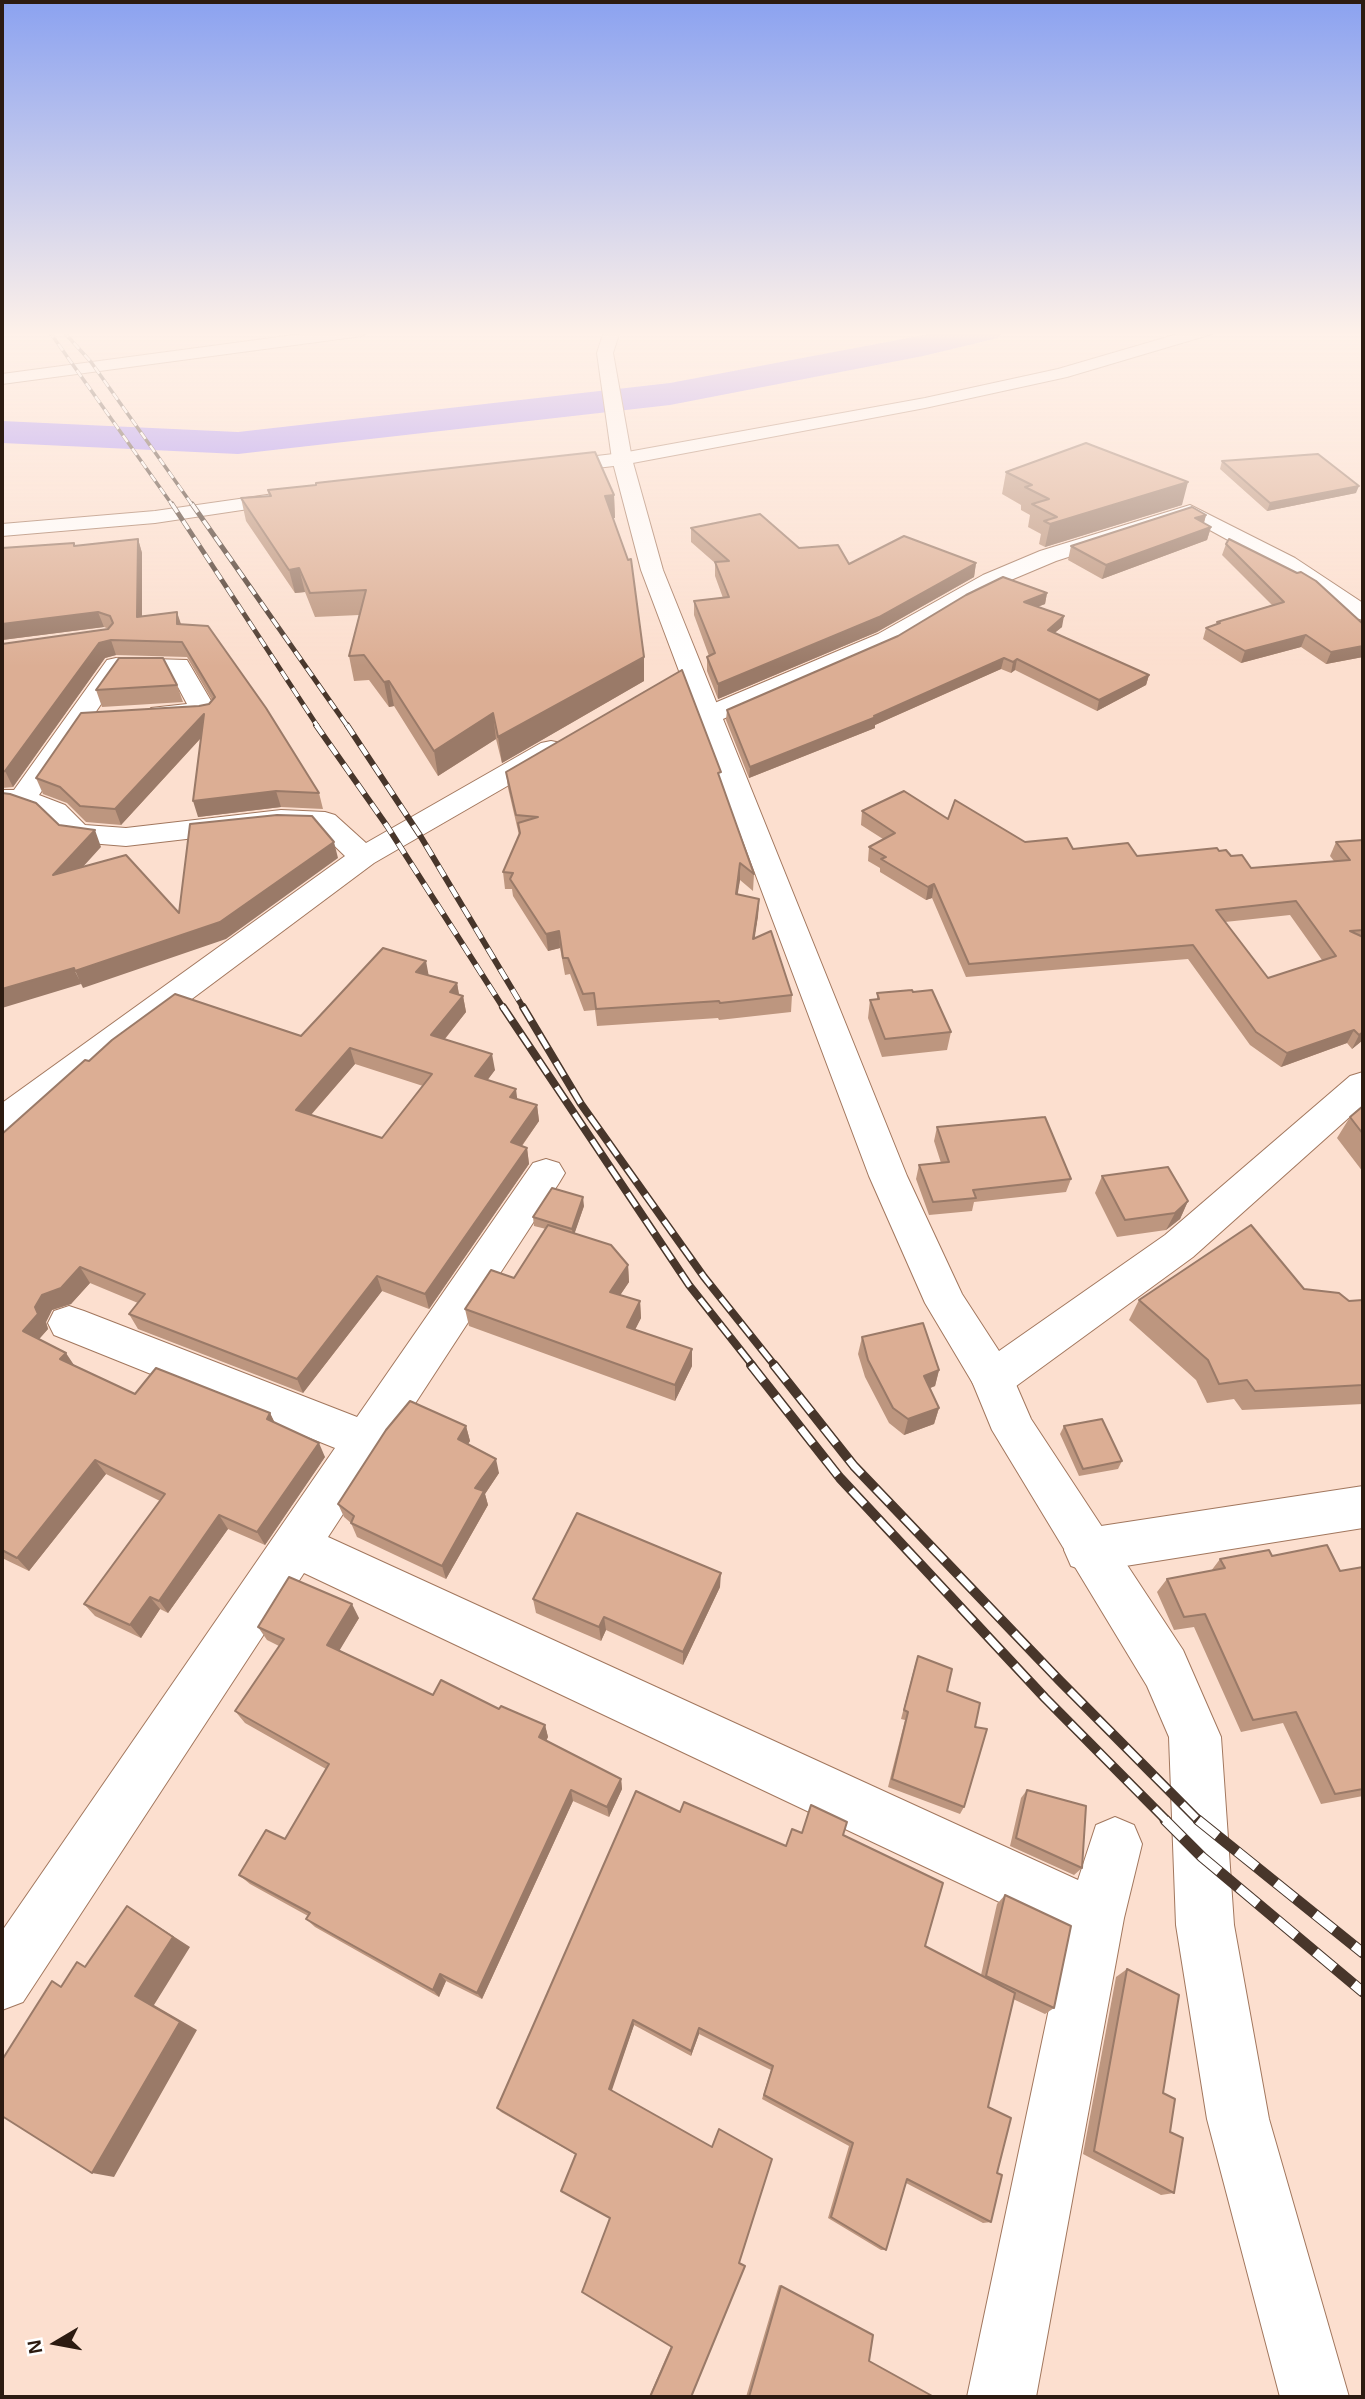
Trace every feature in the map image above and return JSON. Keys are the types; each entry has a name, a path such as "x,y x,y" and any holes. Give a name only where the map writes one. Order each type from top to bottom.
{"street":[{"path":"619,443 652,570 888,1175 946,1303 993,1379 1014,1430 1165,1668 1195,1737 1205,1925 1238,2119 1315,2397"},
{"path":"526,470 622,459 707,443"},
{"path":"2,530 155,517 317,494"},
{"path":"708,716 887,639 955,598 991,580 1048,556 1189,511 1286,563 1363,613"},
{"path":"141,715 204,711 178,665 116,665 91,718 12,798 55,811 77,833 127,837 281,819 325,821 363,857"},
{"path":"665,683 689,669"},
{"path":"2,1122 363,857 569,739"},
{"path":"993,1379 1179,1246 1363,1086"},
{"path":"2,1981 546,1173"},
{"path":"69,1323 366,1440"},
{"path":"1088,1550 1363,1507"},
{"path":"295,1545 1096,1917"},
{"path":"1002,2397 1096,1917 1115,1844"}],"building":[{"path":"1086,443 1188,482 1050,524 1044,521 1057,517 1032,504 1049,499 1025,487 1032,485 1006,472"},
{"path":"595,452 614,495 605,496 628,560 631,559 644,657 498,737 493,713 434,751 389,681 384,682 364,655 349,656 366,590 310,593 299,568 289,570 241,498 271,496 268,490 316,483"},
{"path":"1318,454 1359,486 1270,503 1222,461"},
{"path":"1192,507 1206,515 1195,518 1211,527 1106,565 1071,546"},
{"path":"760,514 799,548 838,545 849,564 904,536 976,563 879,617 718,684 707,657 715,653 694,601 729,597 715,562 729,561 691,528"},
{"path":"138,539 137,617 177,612 177,624 208,626 266,708 319,793 276,791 193,801 204,714 115,809 80,806 60,787 36,778 81,713 209,704 215,697 182,642 111,640 99,643 2,772 2,644 108,629 113,623 110,616 98,612 2,624 2,548 74,543 74,546"},
{"path":"1229,539 1316,581 1363,624 1363,646 1331,652 1306,635 1245,651 1206,628 1220,623 1217,622 1284,602 1226,544"},
{"path":"1003,577 1047,593 1024,602 1064,616 1048,630 1149,675 1099,700 1017,659 1013,662 1004,658 874,716 876,717 750,767 727,710 898,636 966,595"},
{"path":"119,658 163,658 177,685 96,690"},
{"path":"682,670 721,772 718,773 754,874 740,863 736,894 759,899 753,939 771,931 792,995 720,1003 596,1009 594,993 583,994 568,958 563,958 559,931 546,934 510,879 513,873 503,872 520,833 518,823 538,817 516,815 506,772"},
{"path":"904,791 948,819 955,800 1025,842 1067,838 1073,849 1128,843 1137,856 1217,848 1219,851 1226,850 1231,856 1242,855 1251,868 1350,860 1336,842 1363,840 1363,930 1350,931 1363,937 1363,1032 1359,1035 1354,1030 1287,1053 1256,1032 1193,945 969,964 934,884 928,887 881,859 886,857 869,847 895,833 862,811","holes":["1296,901 1336,956 1268,978 1216,910"]},
{"path":"2,793 36,803 59,825 95,830 53,875 126,855 179,913 190,824 277,815 312,816 334,842 220,922 75,971 74,968 2,989"},
{"path":"383,948 426,961 416,972 457,983 450,992 463,996 431,1035 492,1054 475,1076 516,1089 510,1097 537,1105 511,1142 527,1148 425,1294 377,1276 297,1379 129,1314 145,1294 80,1267 61,1288 42,1295 35,1307 38,1314 23,1331 66,1353 60,1359 135,1394 156,1368 270,1413 267,1419 319,1443 257,1532 219,1515 159,1601 150,1597 130,1625 84,1604 165,1494 95,1460 17,1558 2,1550 2,1134 85,1060 89,1061 112,1040 175,994 301,1036","holes":["350,1048 432,1074 382,1138 296,1110"]},
{"path":"932,990 951,1032 885,1039 870,1000 879,999 877,993"},
{"path":"1363,1106 1363,1134 1350,1117"},
{"path":"1045,1117 1071,1179 973,1190 976,1198 933,1202 919,1165 949,1162 937,1127"},
{"path":"1168,1167 1188,1201 1175,1213 1125,1220 1102,1176"},
{"path":"552,1188 583,1197 572,1229 533,1217"},
{"path":"548,1225 611,1245 628,1265 610,1292 640,1301 627,1327 692,1349 675,1385 465,1309 491,1270 514,1278"},
{"path":"1251,1225 1304,1289 1339,1293 1349,1301 1363,1300 1363,1385 1255,1391 1247,1380 1219,1384 1208,1360 1139,1300"},
{"path":"923,1323 939,1370 924,1376 939,1408 908,1419 893,1408 868,1360 862,1337"},
{"path":"410,1401 466,1426 458,1439 496,1459 475,1488 484,1491 442,1566 351,1523 354,1516 338,1504 386,1430"},
{"path":"1102,1419 1122,1461 1083,1469 1064,1426"},
{"path":"577,1513 721,1573 683,1652 604,1617 599,1627 533,1599"},
{"path":"1327,1545 1340,1571 1363,1567 1363,1789 1335,1794 1296,1712 1253,1720 1205,1614 1184,1617 1167,1579 1225,1568 1220,1559 1269,1550 1272,1556"},
{"path":"289,1577 352,1604 327,1645 433,1695 441,1680 499,1709 501,1706 545,1725 539,1737 621,1779 607,1807 571,1790 477,1993 440,1974 433,1990 306,1919 310,1913 239,1875 266,1830 285,1839 329,1764 235,1711 284,1639 258,1627"},
{"path":"918,1656 952,1669 947,1691 980,1703 975,1727 987,1729 964,1807 892,1779 908,1712 904,1710"},
{"path":"1027,1790 1086,1806 1082,1868 1016,1838"},
{"path":"636,1791 680,1812 684,1802 786,1846 792,1829 802,1833 811,1805 847,1822 843,1835 943,1883 925,1946 1015,1993 988,2107 1011,2118 997,2173 1002,2175 991,2222 907,2179 886,2250 831,2217 853,2143 764,2095 773,2066 699,2028 691,2051 633,2020 609,2089 712,2147 719,2129 772,2159 739,2263 745,2266 691,2397 650,2397 672,2347 582,2292 610,2218 561,2191 576,2154 497,2108"},
{"path":"1005,1895 1071,1926 1054,2008 986,1976"},
{"path":"127,1906 173,1937 135,1996 180,2022 92,2173 2,2116 2,2060 52,1981 61,1987 77,1962 85,1967"},
{"path":"1127,1969 1179,1995 1163,2093 1175,2099 1170,2132 1183,2138 1174,2193 1094,2151"},
{"path":"781,2286 873,2335 869,2361 934,2397 749,2397"}],"railway":[{"path":"128,443 173,506"},
{"path":"148,443 193,506"},
{"path":"172,504 318,727"},
{"path":"192,504 348,727"},
{"path":"316,725 387,826 504,1009"},
{"path":"347,725 421,837 524,1009"},
{"path":"503,1007 689,1285 753,1366"},
{"path":"523,1007 581,1104 704,1277 775,1366"},
{"path":"751,1365 840,1478 1045,1698 1167,1821"},
{"path":"774,1365 854,1466 1060,1681 1198,1820"},
{"path":"1165,1820 1202,1857 1363,1992"},
{"path":"1198,1820 1363,1953"}]}
